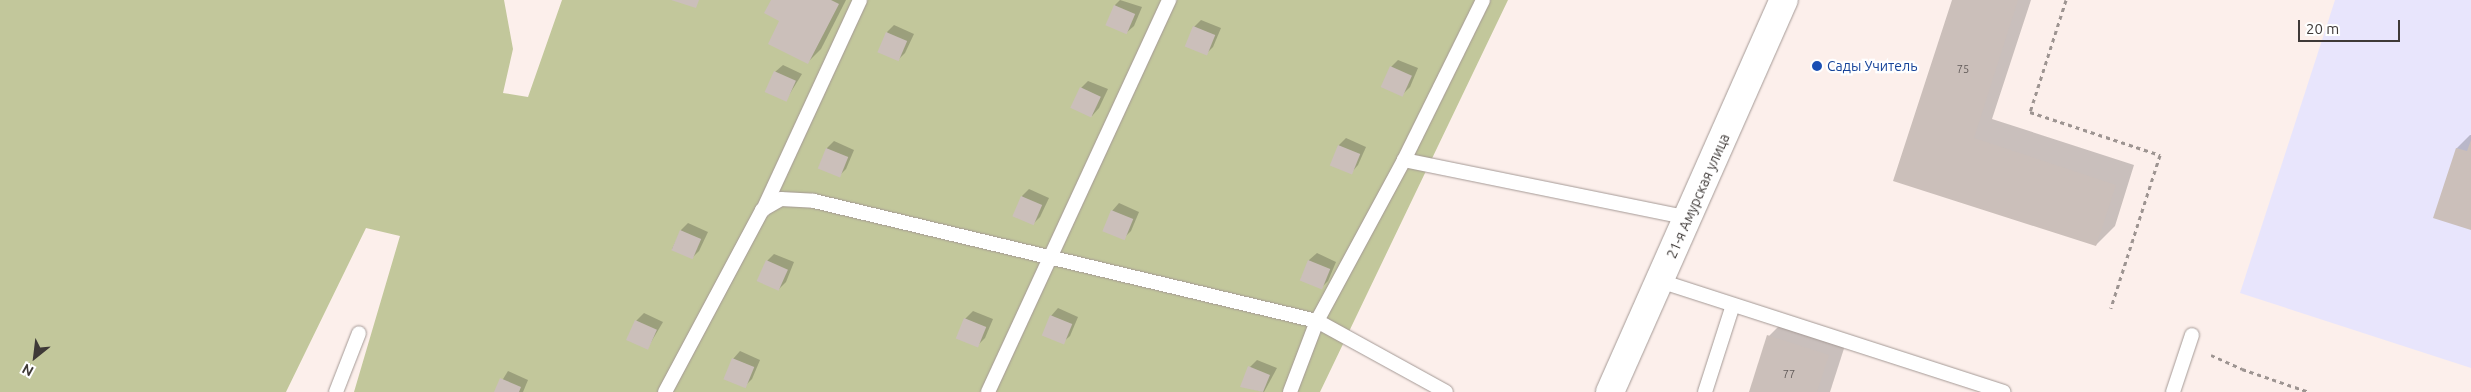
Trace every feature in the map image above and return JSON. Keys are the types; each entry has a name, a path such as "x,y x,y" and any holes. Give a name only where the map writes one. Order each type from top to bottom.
{"main road":[{"name":"21-я Амурская улица","path":"1610,392 1784,0"}],"lane":[{"path":"666,392 762,210 860,0"},
{"path":"988,392 1169,0"},
{"path":"1290,392 1317,321 1404,160 1483,0"},
{"path":"1404,160 1688,218"},
{"path":"762,210 781,199 814,201 1317,321 1446,392"},
{"path":"1660,281 2003,392"},
{"path":"1705,392 1733,305"},
{"path":"336,392 359,333"},
{"path":"2173,392 2192,335"}],"path":[{"path":"2066,0 2030,112 2160,155 2111,308"},
{"path":"2192,335 2213,357 2308,392"}],"shaded area":[{"path":"2335,0 2471,0 2471,368 2240,293"}],"green space":[{"path":"0,0 504,0 513,49 503,93 528,97 562,0 1508,0 1320,392 354,392 400,236 366,228 286,392 0,392"}],"building":[{"path":"671,0 699,0 696,8"},
{"path":"771,0 831,0 839,4 808,64 768,44 779,21 764,13"},
{"path":"1952,0 2018,0 1974,138 2116,185 2096,246 1893,181"},
{"path":"1114,5 1135,14 1127,34 1105,25"},
{"path":"1193,26 1215,35 1207,55 1185,46"},
{"path":"886,32 907,41 899,61 877,52"},
{"path":"1390,66 1412,76 1403,97 1381,87"},
{"path":"774,71 796,81 787,102 765,92"},
{"path":"1080,87 1101,97 1091,118 1070,108"},
{"path":"2471,140 2471,230 2433,218 2456,148 2467,151"},
{"path":"1338,145 1360,154 1352,174 1330,165"},
{"path":"826,148 848,157 840,177 818,168"},
{"path":"1021,196 1042,205 1034,225 1012,216"},
{"path":"1111,210 1133,219 1125,240 1102,231"},
{"path":"680,230 701,239 693,259 671,250"},
{"path":"766,260 788,270 779,291 757,281"},
{"path":"1308,260 1330,269 1322,289 1300,280"},
{"path":"1050,315 1072,324 1064,344 1042,335"},
{"path":"964,318 986,327 978,347 956,338"},
{"path":"635,320 657,330 648,350 626,340"},
{"path":"1767,335 1829,355 1817,392 1749,392"},
{"path":"732,358 754,367 746,388 723,379"},
{"path":"1248,366 1270,375 1263,392 1240,387"},
{"path":"500,378 521,387 519,392 494,392"}],"place":[{"name":"Сады Учитель","path":"1817,66"}]}
